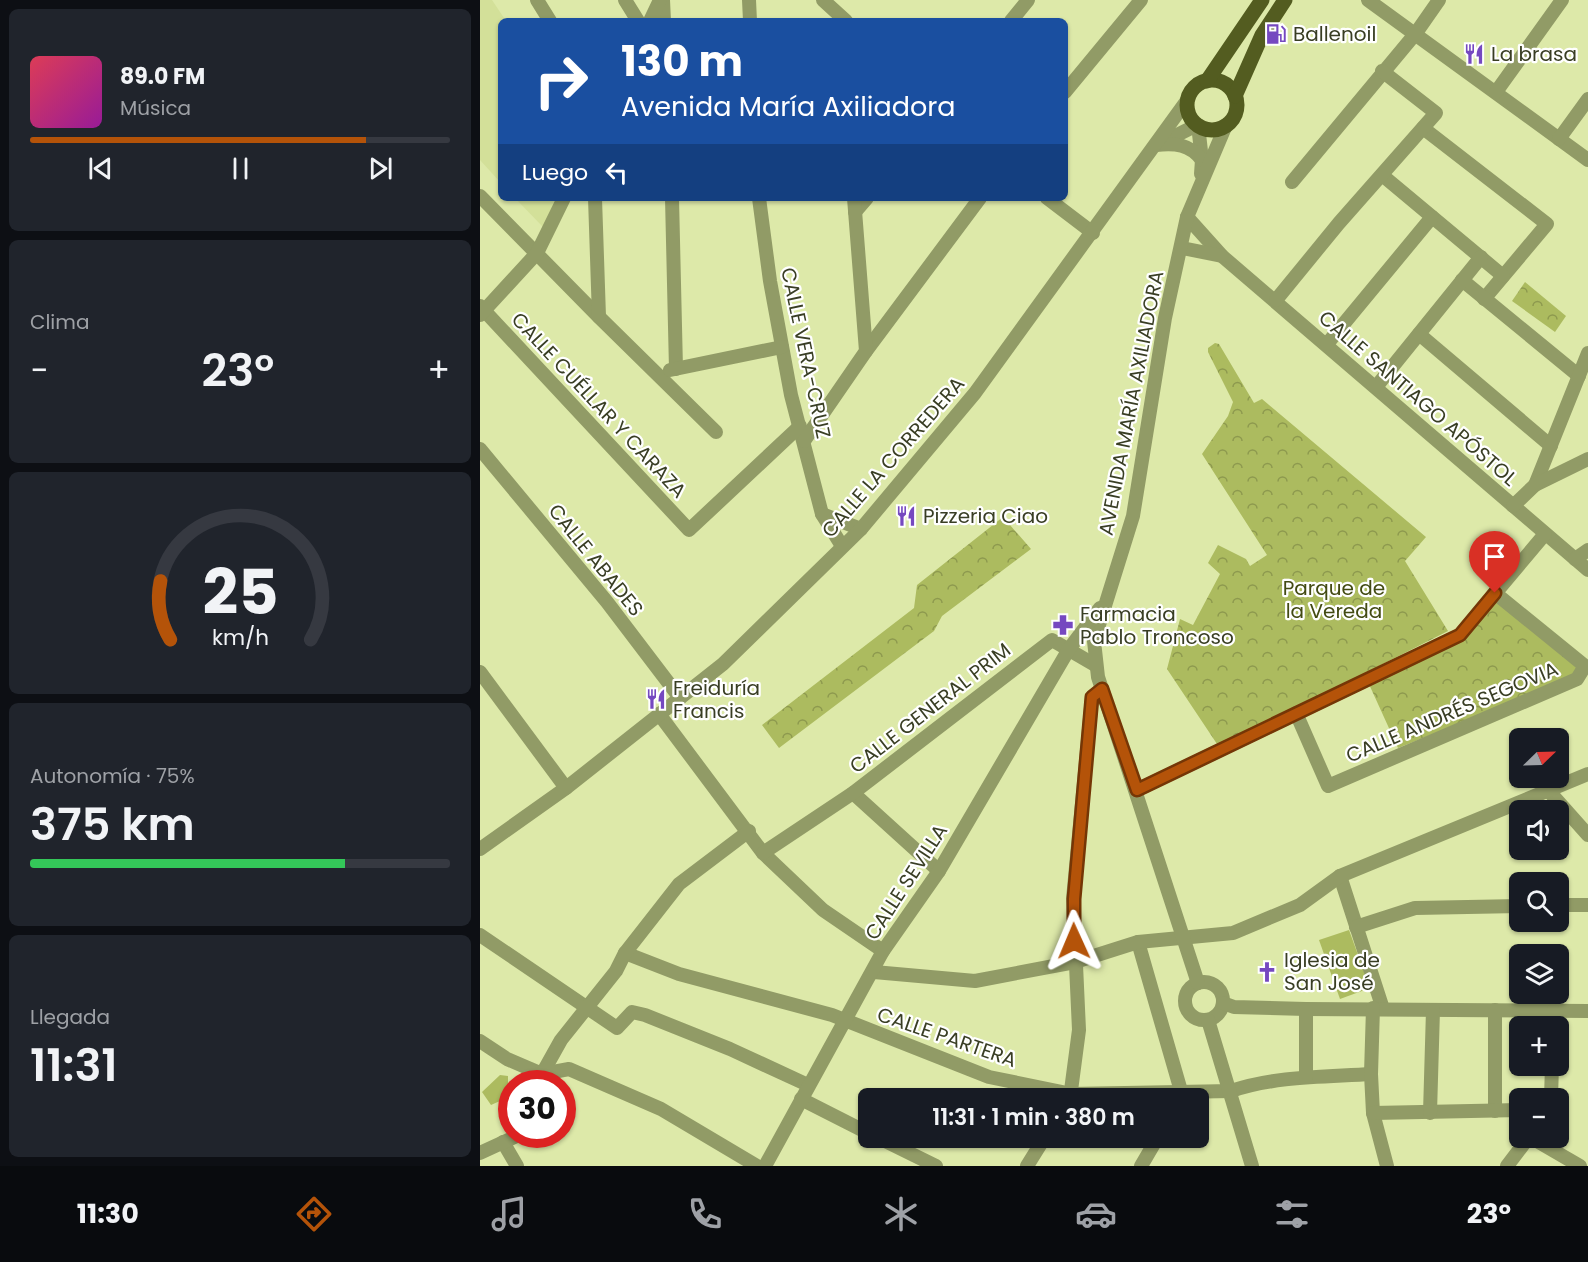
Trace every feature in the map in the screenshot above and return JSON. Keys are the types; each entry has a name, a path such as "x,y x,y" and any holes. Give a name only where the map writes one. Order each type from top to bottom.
{"main road":[{"path":"1207,81 1226,84 1234,96 1236,112 1226,125 1212,130 1197,125 1188,111 1188,99 1195,87 1207,81 1263,0"},
{"path":"1234,96 1262,35 1285,0"}],"street":[{"path":"537,0 548,18"},
{"path":"625,0 636,18"},
{"path":"652,18 662,0"},
{"path":"662,0 664,18"},
{"path":"749,0 750,18"},
{"path":"823,0 843,18"},
{"path":"1013,18 1028,0"},
{"path":"1068,88 1141,0"},
{"path":"1368,0 1588,160"},
{"path":"1292,182 1382,71 1416,33 1439,0"},
{"path":"1496,92 1562,0"},
{"path":"1276,300 1436,112 1382,71"},
{"name":"CALLE LA CORREDERA","path":"480,849 566,788 723,664 851,537 975,393 1188,99"},
{"path":"1559,139 1588,99"},
{"path":"1156,145 1197,125 1202,160 1200,185"},
{"name":"AVENIDA MARÍA AXILIADORA","path":"1198,984 1137,790 1102,689 1095,665 1094,641 1133,516 1165,318 1187,217 1226,125"},
{"path":"1423,128 1546,224 1484,299"},
{"path":"1156,145 1170,143 1188,147 1202,160"},
{"path":"1382,175 1503,276"},
{"path":"480,196 716,432"},
{"path":"481,310 537,253 563,201"},
{"path":"595,201 599,317"},
{"path":"672,201 676,369"},
{"name":"CALLE VERA-CRUZ","path":"759,201 782,347 822,514 851,537"},
{"path":"854,201 866,351"},
{"path":"855,212 864,201"},
{"path":"804,441 866,351 978,201"},
{"path":"1051,201 1093,233"},
{"name":"CALLE SANTIAGO APÓSTOL","path":"1187,217 1222,256 1588,570"},
{"path":"1327,344 1432,217"},
{"name":"CALLE SANTIAGO APÓSTOL","path":"1182,248 1222,256"},
{"path":"1376,387 1481,257"},
{"path":"1462,280 1579,376"},
{"name":"CALLE CUÉLLAR Y CARAZA","path":"481,310 689,530 800,426"},
{"path":"1419,334 1551,446"},
{"path":"659,374 782,347"},
{"path":"1535,485 1588,353"},
{"name":"CALLE ABADES","path":"480,449 607,602 680,698"},
{"path":"1513,506 1535,485 1588,459"},
{"path":"822,514 851,537"},
{"path":"1137,790 1460,635 1545,534"},
{"path":"1575,559 1588,550"},
{"name":"CALLE ANDRÉS SEGOVIA","path":"1296,713 1328,786 1577,680 1585,666 1495,593"},
{"path":"1095,665 1069,649 1107,599"},
{"name":"CALLE GENERAL PRIM","path":"763,853 853,793 1052,640 1069,649"},
{"name":"CALLE SEVILLA","path":"765,1166 808,1085 838,1018 874,972 883,951 939,871 1069,649"},
{"path":"480,672 566,788"},
{"path":"1072,1088 1079,1030 1074,899 1092,697 1102,689"},
{"path":"659,714 749,831 763,853 823,910 883,951"},
{"path":"874,972 975,981 1075,962 1138,942 1233,933 1300,904 1340,876 1588,774"},
{"path":"1547,789 1588,836"},
{"path":"853,793 939,871"},
{"path":"546,1070 561,1040 616,971 625,953 679,884 749,831"},
{"path":"1340,876 1378,1008 1371,1074 1373,1113 1387,1166"},
{"path":"1569,905 1588,905"},
{"path":"1356,927 1415,909 1509,906"},
{"path":"480,935 563,993 588,1006 617,1028 632,1012 645,1015 730,1049 808,1085"},
{"path":"1138,942 1177,1088"},
{"name":"CALLE PARTERA","path":"625,953 679,974 838,1018 989,1077 1036,1088"},
{"path":"1223,1003 1218,1014 1208,1020 1196,1018 1187,1009 1188,991 1198,984 1216,987 1223,1003 1234,1007 1588,1011"},
{"path":"1306,1009 1306,1077"},
{"path":"1495,1010 1495,1112"},
{"path":"1430,1113 1433,1011"},
{"path":"1553,1011 1553,1016"},
{"path":"1208,1020 1249,1164"},
{"path":"480,1041 527,1070"},
{"path":"576,1072 661,1109 757,1166"},
{"name":"CALLE PARTERA","path":"1209,1093 1306,1077 1371,1074"},
{"path":"801,1099 858,1127"},
{"path":"1373,1113 1509,1111"},
{"path":"480,1152 498,1144"},
{"path":"507,1148 518,1166"},
{"path":"899,1148 936,1166"},
{"path":"1027,1166 1038,1148"},
{"path":"1141,1166 1152,1148"},
{"path":"1507,1166 1521,1148"},
{"path":"1549,1148 1580,1166"}],"shaded area":[{"path":"480,0 492,0 504,18 498,18 498,180 480,160"},
{"path":"518,201 557,201 543,227"}],"green space":[{"path":"1525,282 1566,316 1555,332 1512,301"},
{"name":"Parque de la Vereda","path":"1215,343 1219,344 1254,403 1262,399 1426,537 1405,561 1448,631 1219,747 1167,669 1180,619 1193,625 1220,574 1208,563 1218,545 1246,559 1250,566 1267,555 1202,454 1228,416 1233,402 1208,352 1208,348"},
{"path":"1003,517 1031,549 942,616 934,631 779,748 762,725 914,608 917,585"},
{"path":"1496,597 1584,667 1574,678 1398,748 1368,682 1462,636"},
{"path":"1349,930 1370,988 1340,999 1319,940"},
{"path":"498,1077 498,1102 491,1105 482,1092"}],"place":[{"name":"Ballenoil","path":"1276,34"},
{"name":"La brasa","path":"1474,54"},
{"name":"Pizzeria Ciao","path":"906,516"},
{"name":"Farmacia Pablo Troncoso","path":"1063,625"},
{"name":"Freiduría Francis","path":"656,699"},
{"name":"Iglesia de San José","path":"1267,972"}],"route":[{"path":"1074,941 1074,899 1092,697 1102,689 1137,790 1460,635 1495,593"}]}
